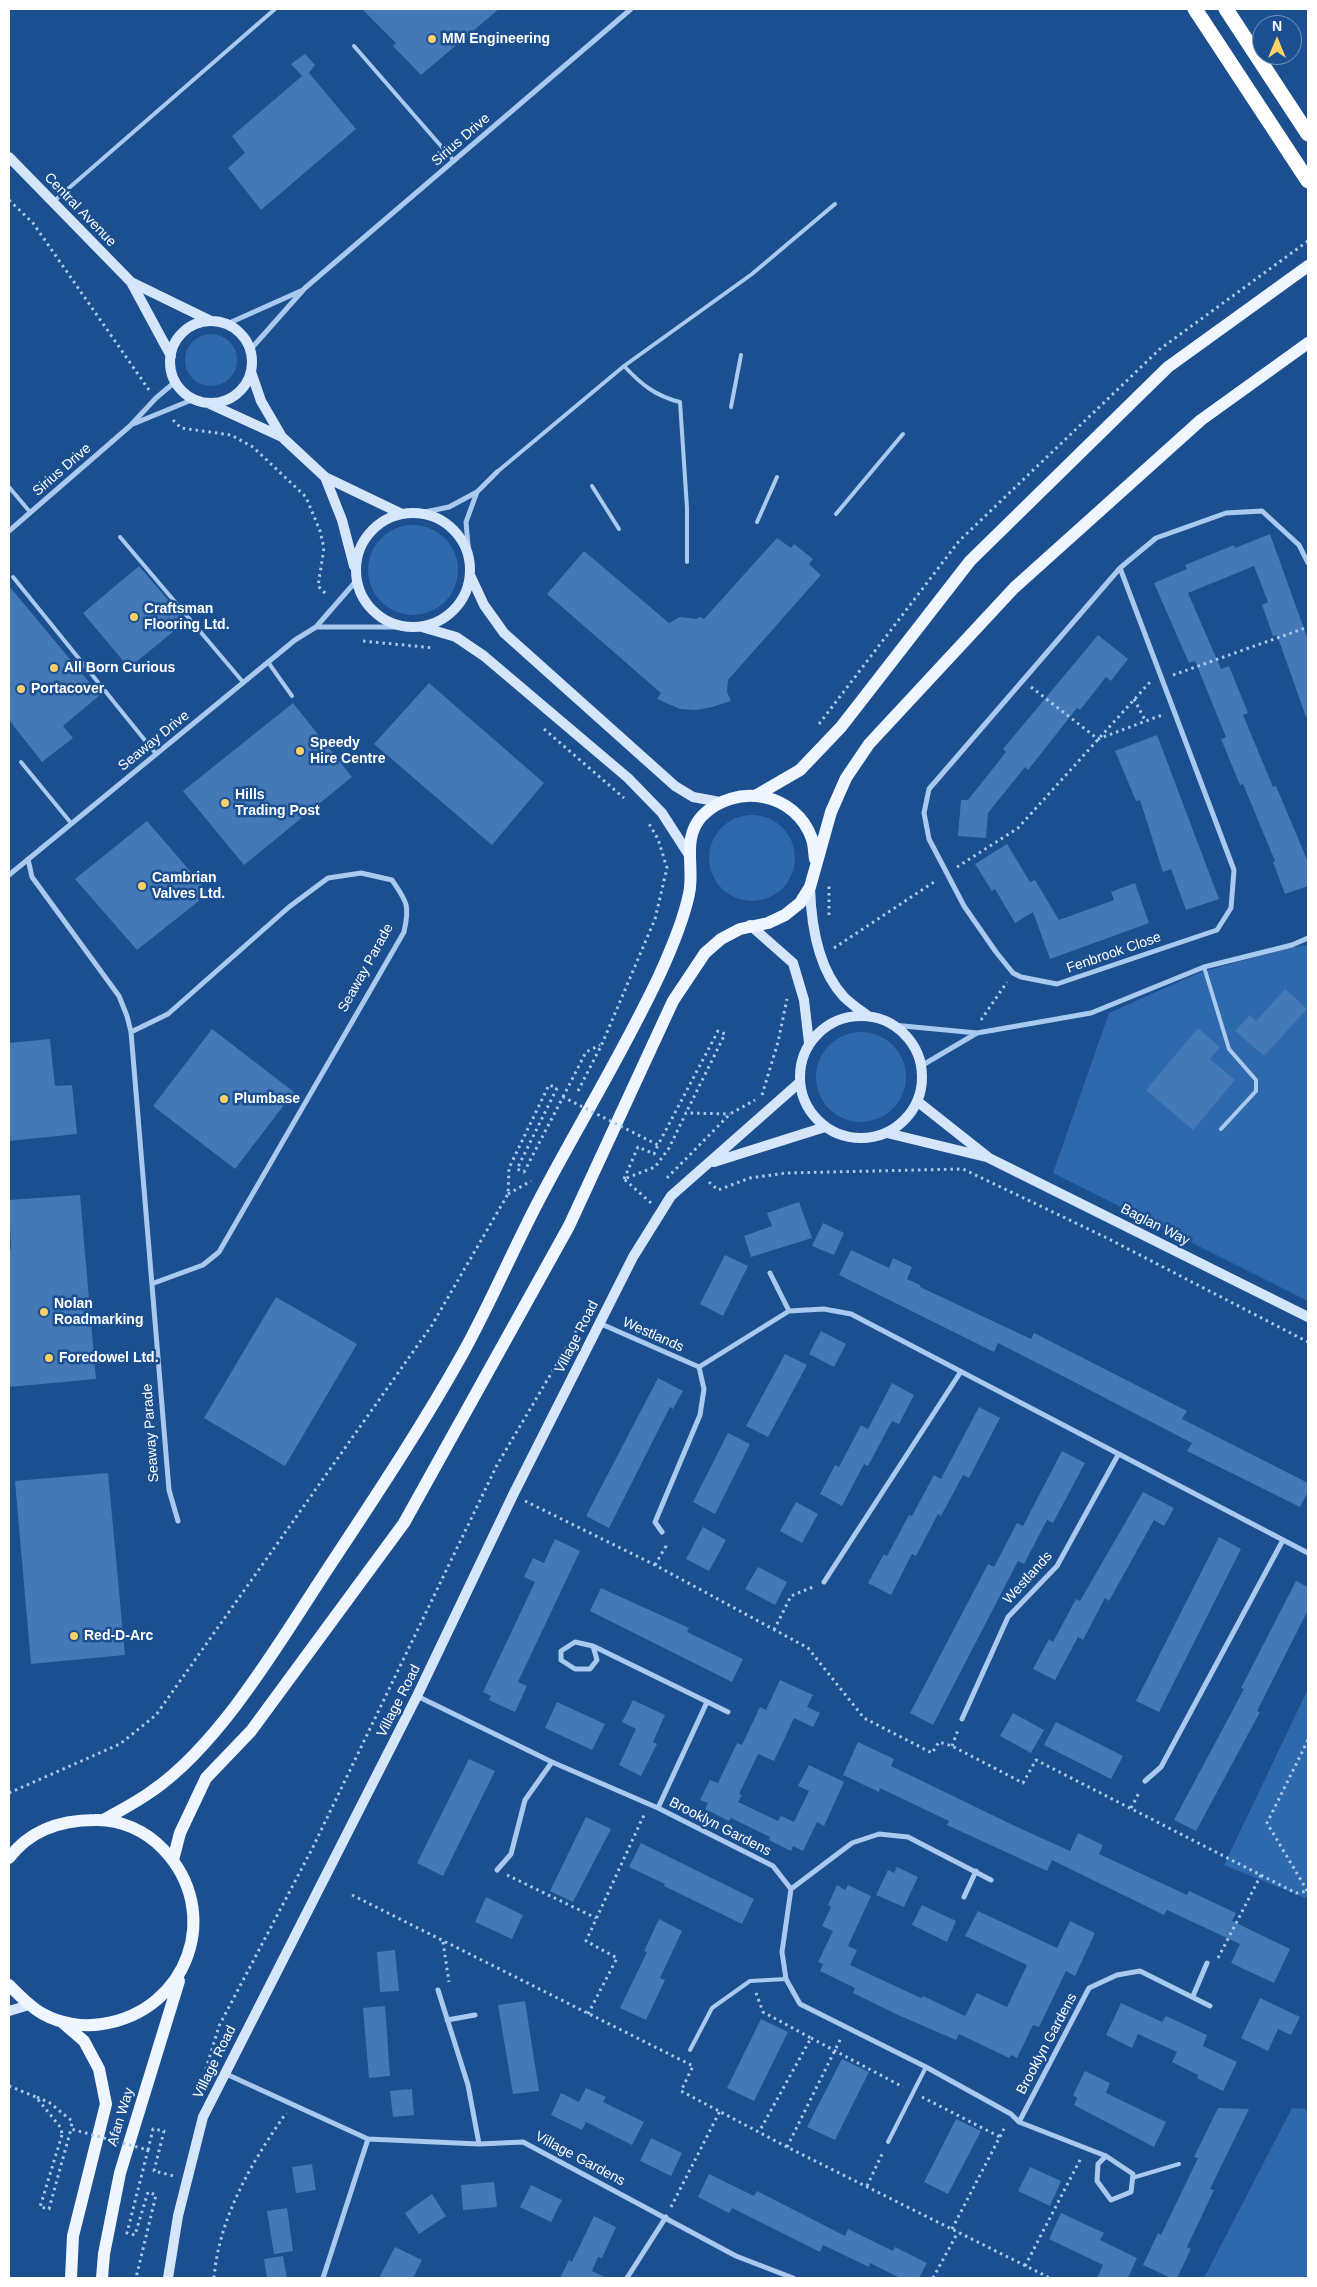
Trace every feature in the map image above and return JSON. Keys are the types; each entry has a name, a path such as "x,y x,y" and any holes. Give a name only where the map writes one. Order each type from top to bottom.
{"highway":[{"path":"1194,9 1308,181"},
{"path":"1226,9 1308,134"}],"main road":[{"path":"757,795 800,770 806,764 841,727 970,561 1168,367 1308,266"},
{"path":"173,1860 180,1833 206,1778 251,1731 404,1523 569,1226 674,1001 705,953 721,939 750,925 768,923 785,915 800,903 810,887 831,812 838,795 846,778 868,744 1008,595 1201,420 1308,343"},
{"path":"105,1819 154,1790 189,1759 226,1718 371,1504 463,1353 536,1205 658,977 684,916 690,888 689,855 695,827 701,817 720,802 738,796 757,795 781,802 800,818 812,840 816,864"},
{"path":"9,1858 37,1833 70,1820 105,1819 131,1827 154,1840 173,1860 187,1884 194,1912 193,1940 184,1967 168,1991 146,2010 137,2014 119,2021 90,2026 62,2022 29,2005 9,1985"},
{"name":"Afan Way","path":"102,2278 104,2254 120,2173 184,1967"},
{"name":"Afan Way","path":"62,2022 84,2041 100,2069 106,2104 73,2236 71,2278"}],"street":[{"name":"Sirius Drive","path":"250,350 305,288 631,9"},
{"name":"Central Avenue","path":"9,157 131,282 171,356"},
{"name":"Central Avenue","path":"131,282 211,321"},
{"name":"Sirius Drive","path":"226,324 305,288"},
{"path":"282,437 208,403 194,399 183,392 175,382 171,369 171,356 174,344 182,334 195,324 211,321 226,324 245,339 250,350 251,372 261,401 282,437 325,477 402,514"},
{"path":"208,403 230,398 239,392 251,372"},
{"name":"Sirius Drive","path":"9,531 130,426 156,398 175,382"},
{"name":"Sirius Drive","path":"130,426 164,410 194,399"},
{"path":"356,577 358,554 368,536 383,521 402,514 420,513 450,507 477,492 497,472"},
{"path":"325,477 342,520 356,577 365,601 381,618 403,627"},
{"path":"477,492 466,522 471,577 484,605 504,633 675,786 693,797 720,802"},
{"path":"1013,973 964,906 929,839 924,813 929,789 1120,568 1156,538 1226,513 1262,511 1299,545 1308,563"},
{"path":"420,513 442,520 459,535 469,556"},
{"name":"Fenbrook Close","path":"1013,973 1021,977 1057,984 1218,930 1231,908 1234,870 1120,568"},
{"name":"Seaway Drive","path":"9,875 243,682 316,627 356,577"},
{"path":"316,627 422,627 440,622 455,610 466,595 471,577"},
{"path":"422,627 456,637 484,656 628,778 662,813 689,855"},
{"name":"Seaway Parade","path":"28,859 32,878 119,996 128,1016 154,1283 169,1490 178,1521"},
{"name":"Seaway Parade","path":"131,1032 168,1014 289,907 328,878 361,873 392,880 404,897 409,911 404,932 219,1252 203,1265 154,1283"},
{"path":"810,887 811,920 830,975 843,996 868,1016 893,1025 977,1033 1091,1013 1204,967 1292,945 1308,938"},
{"path":"750,925 793,963 804,1000 809,1043"},
{"path":"868,1016 851,1016 835,1021 820,1030 809,1043 801,1062 800,1083 803,1100 812,1115 825,1127 839,1134 855,1138 871,1137 886,1133 910,1114 917,1101 922,1084 921,1066 916,1050 906,1036 893,1025"},
{"path":"921,1066 977,1033"},
{"name":"Village Road","path":"168,2278 178,2216 203,2117 417,1696 599,1323 634,1257 671,1196 800,1083"},
{"name":"Baglan Way","path":"917,1101 989,1158 1308,1317"},
{"name":"Village Road","path":"710,1163 825,1127"},
{"name":"Baglan Way","path":"886,1133 989,1158"},
{"path":"770,1273 789,1310"},
{"path":"662,1532 655,1522 700,1415 704,1389 698,1367 789,1310 824,1309 850,1314 1308,1553"},
{"name":"Westlands","path":"599,1323 698,1367"},
{"path":"824,1582 960,1373"},
{"name":"Westlands","path":"962,1719 1008,1618 1057,1566 1118,1455"},
{"path":"1145,1781 1160,1768 1284,1540"},
{"path":"594,1646 597,1660 590,1669 576,1669 561,1660 561,1651 576,1642 594,1646 728,1712"},
{"name":"Brooklyn Gardens","path":"417,1696 552,1762 658,1808 773,1866 791,1889"},
{"name":"Brooklyn Gardens","path":"658,1808 706,1702"},
{"path":"497,1870 511,1854 525,1800 552,1762"},
{"path":"991,1880 908,1837 879,1834 852,1843 791,1889 782,1952 786,1979 800,2004 926,2067 1011,2114 1019,2122 1106,2156 1123,2166 1132,2174 1131,2192 1111,2200 1096,2181 1098,2164 1106,2156"},
{"path":"964,1897 976,1871"},
{"path":"1193,1996 1207,1963"},
{"name":"Brooklyn Gardens","path":"1019,2122 1089,1988 1117,1975 1140,1970 1210,2006"},
{"path":"438,1990 468,2084 479,2144"},
{"path":"9,2011 29,2005"},
{"path":"447,2020 475,2015"},
{"name":"Village Gardens","path":"224,2073 368,2139 479,2144 523,2142 736,2256 793,2278"},
{"path":"323,2278 368,2139"},
{"path":"627,2278 666,2217"}],"lane":[{"path":"52,202 275,9"},
{"path":"354,46 454,161"},
{"path":"497,472 624,366 752,274 836,204"},
{"path":"731,407 742,355"},
{"path":"624,366 649,390 665,398 680,402 687,499 688,562"},
{"path":"836,514 903,434"},
{"path":"757,522 777,477"},
{"path":"592,486 619,529"},
{"path":"9,487 30,512"},
{"path":"120,537 243,682"},
{"path":"13,577 156,754"},
{"path":"268,662 292,696"},
{"path":"21,762 71,823"},
{"path":"1204,967 1229,1049 1256,1080 1256,1091 1222,1129"},
{"path":"690,2050 712,2008 752,1981 786,1979"},
{"path":"888,2142 926,2067"},
{"path":"1132,2178 1179,2164"}],"path":[{"path":"9,200 33,223 141,380 156,398"},
{"path":"164,410 181,428 231,435 253,447 306,497 320,531 324,548 318,586 335,604"},
{"path":"346,627 354,641 436,648"},
{"path":"1165,678 1308,627"},
{"path":"833,948 1018,828 1134,699 1160,674"},
{"path":"1023,680 1098,739"},
{"path":"1134,699 1146,722"},
{"path":"1098,739 1174,711"},
{"path":"538,724 627,801"},
{"path":"572,1103 602,1044 655,919 667,868 658,839 642,814"},
{"path":"971,1032 1013,973"},
{"path":"718,1031 724,1034 669,1148 655,1167 624,1179 638,1147 654,1154 718,1031"},
{"path":"9,1793 120,1744 156,1715 432,1325 508,1194 509,1168 549,1085 557,1088 517,1169 524,1172 586,1052 602,1044"},
{"path":"563,1097 658,1145"},
{"path":"686,1114 730,1114"},
{"path":"686,1158 718,1190 750,1178 786,1173 963,1169 1105,1236 1308,1342"},
{"path":"508,1194 533,1179"},
{"path":"624,1179 652,1203 647,1212"},
{"path":"202,2083 219,2026 312,1850 496,1465 582,1322"},
{"path":"513,1496 655,1565 808,1648 864,1718 932,1753 939,1742 952,1746 1023,1783 1036,1760 1296,1892 1308,1891 1267,1823 1308,1740"},
{"path":"655,1565 666,1546 662,1532"},
{"path":"774,1630 791,1596 824,1582"},
{"path":"1132,1808 1145,1781"},
{"path":"588,2014 617,1958 586,1941 649,1805"},
{"path":"497,1870 596,1918"},
{"path":"1207,1963 1217,1960 1261,1875"},
{"path":"352,1895 693,2066 681,2091 787,2147 1050,2278"},
{"path":"438,1990 449,1983 443,1941"},
{"path":"752,1981 763,2012 810,2038 759,2132"},
{"path":"787,2147 847,2027"},
{"path":"9,2086 36,2097 50,2103 72,2121 49,2209 40,2207 62,2135 61,2128 36,2097"},
{"path":"214,2278 215,2264 227,2219 257,2155 292,2104"},
{"path":"666,2217 720,2111"},
{"path":"952,2229 1011,2114"},
{"path":"136,2278 156,2195 148,2192 136,2235 128,2234 153,2128 164,2131 154,2171 174,2176"},
{"path":"70,2129 148,2150"},
{"path":"868,2186 888,2142"},
{"path":"1025,2266 1086,2148"},
{"path":"172,2185 176,2168"},
{"path":"933,2278 958,2232"}],"shaded area":[{"path":"206,334 216,334 225,338 233,346 237,360 233,374 225,382 216,386 206,386 197,382 189,374 185,365 185,355 189,346 197,338"},
{"path":"413,525 430,529 445,538 454,553 458,570 454,587 445,602 430,611 413,615 396,611 381,602 372,587 368,570 372,553 381,538 396,529"},
{"path":"752,815 769,818 783,827 792,841 795,858 792,875 783,889 769,898 752,901 735,898 721,889 712,875 709,858 712,841 721,827 735,818"},
{"path":"1308,945 1308,1301 1053,1173 1109,1013 1201,972 1289,948"},
{"path":"861,1032 878,1036 893,1045 902,1060 906,1077 902,1094 893,1109 878,1118 861,1122 844,1118 829,1109 820,1094 816,1077 820,1060 829,1045 844,1036"},
{"path":"1308,1689 1308,1899 1224,1865"},
{"path":"1292,2108 1308,2109 1308,2278 1204,2278"}],"building":[{"name":"MM Engineering","path":"362,9 499,9 421,75 393,46 396,43"},
{"path":"305,54 315,65 309,73 356,129 261,210 228,168 245,153 232,136 302,76 291,64"},
{"path":"1270,534 1308,640 1308,716 1306,717 1277,635 1273,636 1262,605 1268,602 1254,566 1188,593 1221,669 1229,666 1248,713 1243,715 1273,787 1276,786 1308,862 1308,886 1285,894 1273,862 1275,861 1243,784 1240,785 1221,739 1226,737 1195,661 1189,663 1154,583 1187,569 1185,565 1234,545 1235,548"},
{"path":"777,538 791,548 794,544 813,559 809,564 821,575 728,680 727,692 731,701 712,707 696,710 680,709 657,699 661,693 547,594 584,551 669,623 680,617 696,619 700,617 704,619"},
{"name":"Craftsman Flooring Ltd.","path":"139,566 186,621 129,668 83,613"},
{"path":"9,586 100,695 63,726 73,738 42,762 9,720"},
{"path":"1098,635 1128,659 1111,681 1106,677 1080,710 1077,708 1028,770 1025,767 988,813 986,838 958,836 961,800 968,800 1006,752 1003,749"},
{"path":"429,683 544,783 492,845 374,744"},
{"path":"293,703 352,777 244,865 183,791"},
{"path":"1157,735 1219,899 1186,910 1171,869 1163,872 1140,800 1136,801 1115,751"},
{"name":"Cambrian Valves Ltd.","path":"147,821 209,893 137,950 75,879"},
{"path":"1007,844 1030,882 1035,880 1059,920 1114,900 1111,892 1135,883 1149,923 1050,959 1033,912 1015,923 995,889 992,891 975,864"},
{"path":"1285,989 1307,1009 1264,1056 1235,1031 1250,1015 1256,1021"},
{"path":"1198,1028 1220,1047 1210,1059 1235,1080 1193,1130 1146,1090"},
{"name":"Plumbase","path":"212,1029 294,1092 235,1169 153,1106"},
{"path":"50,1039 55,1086 72,1085 77,1134 9,1141 9,1043"},
{"path":"80,1195 96,1379 9,1387 9,1250 11,1249 9,1200"},
{"path":"799,1202 812,1238 751,1257 744,1236 772,1226 767,1213"},
{"path":"823,1223 844,1233 834,1255 812,1246"},
{"path":"851,1250 889,1268 893,1258 912,1267 907,1279 920,1285 920,1287 1031,1339 1034,1333 1187,1411 1182,1419 1308,1483 1308,1492 1300,1507 1187,1451 1192,1443 998,1343 994,1352 839,1275"},
{"path":"725,1255 748,1266 723,1316 700,1304"},
{"path":"276,1297 357,1344 285,1466 204,1418"},
{"path":"821,1331 846,1344 834,1367 809,1354"},
{"path":"785,1354 807,1365 768,1437 746,1426"},
{"path":"658,1378 683,1391 673,1409 670,1407 609,1528 586,1516"},
{"path":"892,1383 914,1395 899,1424 892,1421 868,1466 864,1464 842,1506 820,1494 835,1465 839,1467 861,1425 868,1429"},
{"path":"979,1407 1000,1418 969,1478 963,1475 941,1516 938,1514 916,1556 912,1554 891,1595 868,1583 884,1554 887,1556 909,1515 912,1516 934,1475 941,1479"},
{"path":"728,1433 750,1444 715,1514 693,1502"},
{"path":"1062,1451 1085,1463 1053,1523 1047,1520 1024,1564 1018,1561 933,1725 910,1713 988,1564 994,1567 1017,1523 1023,1526"},
{"path":"108,1473 125,1655 31,1664 15,1481"},
{"path":"1143,1492 1174,1508 1164,1526 1154,1520 1109,1601 1105,1598 1083,1640 1078,1637 1055,1680 1033,1669 1049,1639 1053,1642 1076,1599 1080,1601"},
{"path":"796,1502 818,1514 802,1543 780,1531"},
{"path":"703,1527 726,1540 709,1571 686,1559"},
{"path":"1219,1537 1241,1549 1159,1712 1136,1701"},
{"path":"555,1539 580,1551 518,1682 527,1686 515,1712 489,1700 491,1696 483,1692 535,1582 524,1577 533,1558 544,1563"},
{"path":"758,1567 787,1582 775,1605 745,1589"},
{"path":"1296,1581 1308,1587 1308,1610 1257,1711 1260,1712 1196,1831 1174,1820 1244,1689 1241,1688"},
{"path":"601,1588 689,1628 687,1632 743,1659 732,1682 590,1611"},
{"path":"780,1680 813,1695 807,1707 820,1713 813,1727 794,1718 774,1761 758,1754 739,1794 742,1795 738,1802 778,1821 781,1816 794,1822 809,1791 798,1786 809,1765 844,1782 824,1826 817,1822 803,1851 793,1846 791,1851 769,1840 770,1837 731,1818 729,1821 705,1809 708,1803 700,1800 710,1780 718,1783 737,1743 742,1745 760,1707 766,1710"},
{"path":"633,1700 665,1715 653,1742 657,1744 641,1776 619,1765 636,1729 622,1722"},
{"path":"557,1702 605,1724 592,1750 545,1728"},
{"path":"1013,1713 1044,1730 1031,1753 1000,1736"},
{"path":"1056,1722 1123,1756 1111,1779 1044,1745"},
{"path":"858,1742 894,1759 891,1766 1070,1851 1078,1833 1103,1845 1099,1854 1187,1895 1189,1891 1236,1913 1232,1921 1290,1949 1274,1983 1231,1963 1240,1944 1167,1910 1164,1915 1052,1860 1047,1871 947,1825 949,1821 880,1788 879,1792 843,1775"},
{"path":"469,1759 495,1771 443,1876 417,1863"},
{"path":"586,1817 611,1829 573,1902 550,1891"},
{"path":"641,1843 754,1899 742,1924 629,1867"},
{"path":"897,1867 918,1877 904,1907 876,1895 888,1870 894,1873"},
{"path":"837,1885 845,1890 848,1885 871,1896 848,1946 857,1950 850,1965 965,2016 977,1993 1007,2007 1027,1965 965,1936 978,1911 1057,1948 1070,1921 1095,1933 1075,1976 1066,1971 1039,2027 1033,2025 1017,2058 1011,2055 1009,2058 959,2034 956,2040 898,2015 853,1993 855,1988 820,1971 823,1964 818,1962 833,1931 822,1926 831,1907 828,1905"},
{"path":"486,1897 523,1915 512,1939 475,1922"},
{"path":"922,1905 956,1921 947,1942 912,1925"},
{"path":"659,1919 682,1931 660,1978 665,1980 646,2020 620,2008 647,1952 644,1951"},
{"path":"395,1950 399,1991 380,1992 377,1952"},
{"path":"1260,1998 1300,2017 1291,2035 1278,2029 1268,2051 1241,2038"},
{"path":"525,2001 539,2091 513,2094 498,2005"},
{"path":"1121,2003 1162,2022 1166,2016 1207,2035 1203,2046 1237,2062 1223,2091 1197,2078 1198,2075 1172,2062 1177,2052 1138,2034 1132,2048 1106,2035"},
{"path":"385,2006 390,2076 369,2078 363,2008"},
{"path":"761,2019 788,2032 754,2101 727,2088"},
{"path":"842,2059 869,2072 835,2140 807,2127"},
{"path":"1085,2071 1110,2083 1106,2093 1166,2122 1154,2147 1074,2105 1077,2098 1073,2095"},
{"path":"586,2088 606,2097 603,2102 644,2122 632,2145 586,2122 582,2130 551,2115 561,2093 579,2102"},
{"path":"412,2089 414,2115 393,2117 390,2091"},
{"path":"1218,2108 1249,2109 1210,2189 1214,2190 1187,2247 1191,2249 1177,2278 1171,2278 1143,2265 1158,2233 1161,2235 1198,2158 1194,2157"},
{"path":"956,2119 981,2131 948,2194 924,2182"},
{"path":"651,2138 682,2153 671,2176 640,2161"},
{"path":"312,2164 316,2190 296,2193 292,2167"},
{"path":"1030,2167 1061,2181 1050,2206 1018,2191"},
{"path":"709,2174 754,2196 757,2191 845,2236 848,2229 893,2251 895,2247 927,2263 919,2278 900,2278 870,2263 869,2267 823,2245 820,2252 732,2208 729,2213 698,2197"},
{"path":"494,2182 497,2207 463,2210 461,2185"},
{"path":"531,2185 562,2200 551,2222 520,2207"},
{"path":"432,2194 446,2216 419,2234 405,2213"},
{"path":"287,2208 293,2251 274,2254 267,2211"},
{"path":"1061,2213 1104,2233 1100,2240 1137,2258 1128,2278 1097,2278 1103,2265 1049,2239"},
{"path":"594,2216 616,2227 602,2258 598,2257 592,2271 607,2278 560,2278 569,2260 572,2262"},
{"path":"395,2247 422,2260 413,2278 379,2278"},
{"path":"283,2256 287,2278 267,2278 264,2259"}],"place":[{"name":"MM Engineering","path":"432,39"},
{"name":"Craftsman Flooring Ltd.","path":"134,617"},
{"name":"All Born Curious","path":"54,668"},
{"name":"Portacover","path":"21,689"},
{"name":"Speedy Hire Centre","path":"300,751"},
{"name":"Hills Trading Post","path":"225,803"},
{"name":"Cambrian Valves Ltd.","path":"142,886"},
{"name":"Plumbase","path":"224,1099"},
{"name":"Nolan Roadmarking","path":"44,1312"},
{"name":"Foredowel Ltd.","path":"49,1358"},
{"name":"Red-D-Arc","path":"74,1636"}]}
